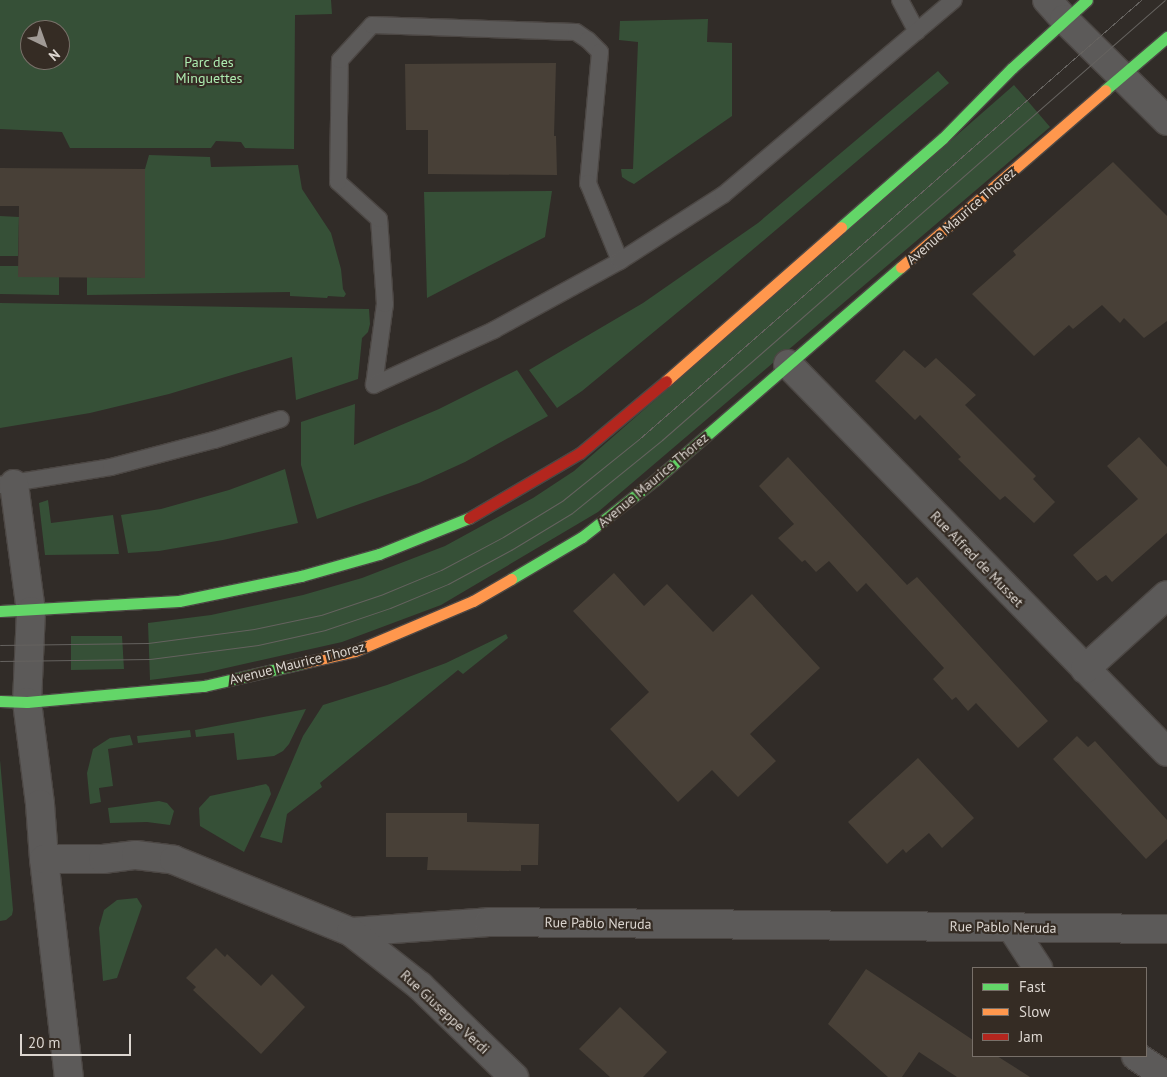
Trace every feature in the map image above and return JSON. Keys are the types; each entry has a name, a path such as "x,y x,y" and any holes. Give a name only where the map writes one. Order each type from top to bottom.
{"street":[{"path":"0,611 31,611 179,601 282,580 379,554 460,523 580,452 633,410 943,138 1012,68 1056,10 1086,0"},
{"path":"1056,10 1167,121"},
{"name":"Avenue Maurice Thorez","path":"0,700 27,702 204,686 355,651 473,601 582,537 655,480 1167,37"},
{"name":"Rue Alfred de Musset","path":"788,364 1167,752"},
{"path":"7,485 31,611 27,702 40,804 44,859 69,1077"},
{"path":"1085,669 1167,595"},
{"name":"Rue Pablo Neruda","path":"44,859 103,859 136,855 174,860 350,932 489,922 1167,929"},
{"path":"1012,928 1037,967"},
{"name":"Rue Giuseppe Verdi","path":"350,932 420,986 514,1077"},
{"path":"1137,1057 1167,1077"}],"lane":[{"path":"900,0 917,32"},
{"path":"620,261 588,183 600,52 576,32 372,25 340,60 338,182 380,219 385,304 374,385 494,330 620,261 723,195 954,0"},
{"path":"7,485 111,467 214,440 281,419"}],"green space":[{"name":"Parc des Minguettes","path":"0,0 331,0 332,14 295,15 294,149 245,148 241,142 216,141 211,148 70,148 62,132 0,129"},
{"path":"708,19 707,42 732,43 732,116 634,184 622,177 621,169 633,169 638,42 619,40 620,21"},
{"path":"938,71 949,83 718,279 582,391 557,408 529,370 643,303 758,223"},
{"path":"1014,85 1050,127 598,512 441,605 342,642 204,673 150,680 148,623 211,615 303,595 362,578 445,546 533,498 574,471"},
{"path":"149,155 210,157 211,167 298,165 302,189 331,233 341,269 343,289 346,294 344,297 290,296 290,292 87,295 87,277 145,278 145,169"},
{"path":"552,191 545,237 427,298 424,192"},
{"path":"0,216 19,217 18,256 0,256"},
{"path":"0,266 18,266 59,277 59,295 0,294"},
{"path":"0,303 369,309 370,324 368,332 362,338 358,379 296,400 292,357 169,394 90,413 0,428"},
{"path":"517,370 548,416 465,462 419,483 317,519 301,465 301,422 355,404 354,445 439,409"},
{"path":"285,469 298,523 223,540 159,551 128,553 121,515 161,509 229,490"},
{"path":"48,500 51,523 113,515 119,554 45,555 39,503"},
{"path":"506,634 508,638 463,674 458,670 320,783 322,787 287,814 282,843 260,837 303,736 323,705 387,685 446,663"},
{"path":"71,636 122,636 124,669 71,670"},
{"path":"306,709 289,744 283,751 274,756 237,760 234,733 196,737 195,730"},
{"path":"190,730 191,737 138,743 137,736"},
{"path":"130,735 133,745 108,749 113,786 99,788 101,802 90,804 87,773 93,749 110,738"},
{"path":"0,760 13,910 12,915 6,920 0,921"},
{"path":"266,784 271,794 244,852 200,826 199,808 210,796"},
{"path":"159,801 167,803 174,811 170,825 147,822 110,823 108,808"},
{"path":"137,898 142,906 117,978 103,981 99,928 104,910 117,900"}],"building":[{"path":"556,63 554,136 556,136 557,175 428,174 428,130 406,130 405,64"},
{"path":"1113,162 1167,216 1167,321 1144,338 1124,318 1120,323 1102,305 1073,329 1069,325 1034,356 972,294 1016,255 1013,251"},
{"path":"0,168 145,169 145,278 18,277 19,206 0,206"},
{"path":"904,350 925,368 936,358 976,395 965,405 1036,476 1033,479 1055,502 1034,523 1005,496 1000,500 958,459 961,457 920,415 915,420 875,381"},
{"path":"1139,437 1167,467 1167,533 1112,582 1106,575 1097,581 1073,555 1138,499 1107,466"},
{"path":"788,457 907,585 917,577 1048,721 1018,748 976,703 968,711 956,697 952,700 933,679 944,668 866,583 857,592 829,561 816,572 805,560 802,562 778,538 794,524 759,486"},
{"path":"614,573 644,606 667,584 713,632 752,594 820,668 750,734 776,761 738,797 712,770 678,802 610,729 649,692 573,611"},
{"path":"1077,736 1088,747 1095,741 1167,820 1167,839 1146,859 1053,759"},
{"path":"918,758 974,818 942,848 929,833 906,853 903,849 887,864 848,822"},
{"path":"386,813 467,813 467,822 539,824 538,865 521,865 521,871 427,870 428,857 386,857"},
{"path":"216,948 225,957 227,954 261,986 272,974 305,1007 261,1054 193,990 196,987 186,978"},
{"path":"866,969 972,1039 972,1057 999,1057 1030,1077 957,1077 919,1052 902,1077 888,1077 828,1024"},
{"path":"620,1007 667,1052 643,1077 610,1077 579,1049"}],"tram line":[{"path":"0,645 148,643 254,629 321,615 383,594 441,570 503,537 562,501 639,439 1141,0"},
{"path":"0,661 150,659 258,645 325,630 390,608 448,584 511,550 572,513 662,440 1165,0"}],"traffic: fast":[{"path":"841,227 943,138 1012,68 1087,0"},
{"path":"1105,90 1167,37"},
{"path":"511,579 582,537 655,480 901,267"},
{"path":"0,611 179,601 301,576 379,554 469,518"},
{"path":"0,701 27,702 204,686 303,663"}],"traffic: slow":[{"path":"901,267 1105,90"},
{"path":"666,381 841,227"},
{"path":"303,663 355,651 473,601 511,579"}],"traffic: jam":[{"path":"469,518 580,453 666,381"}]}
